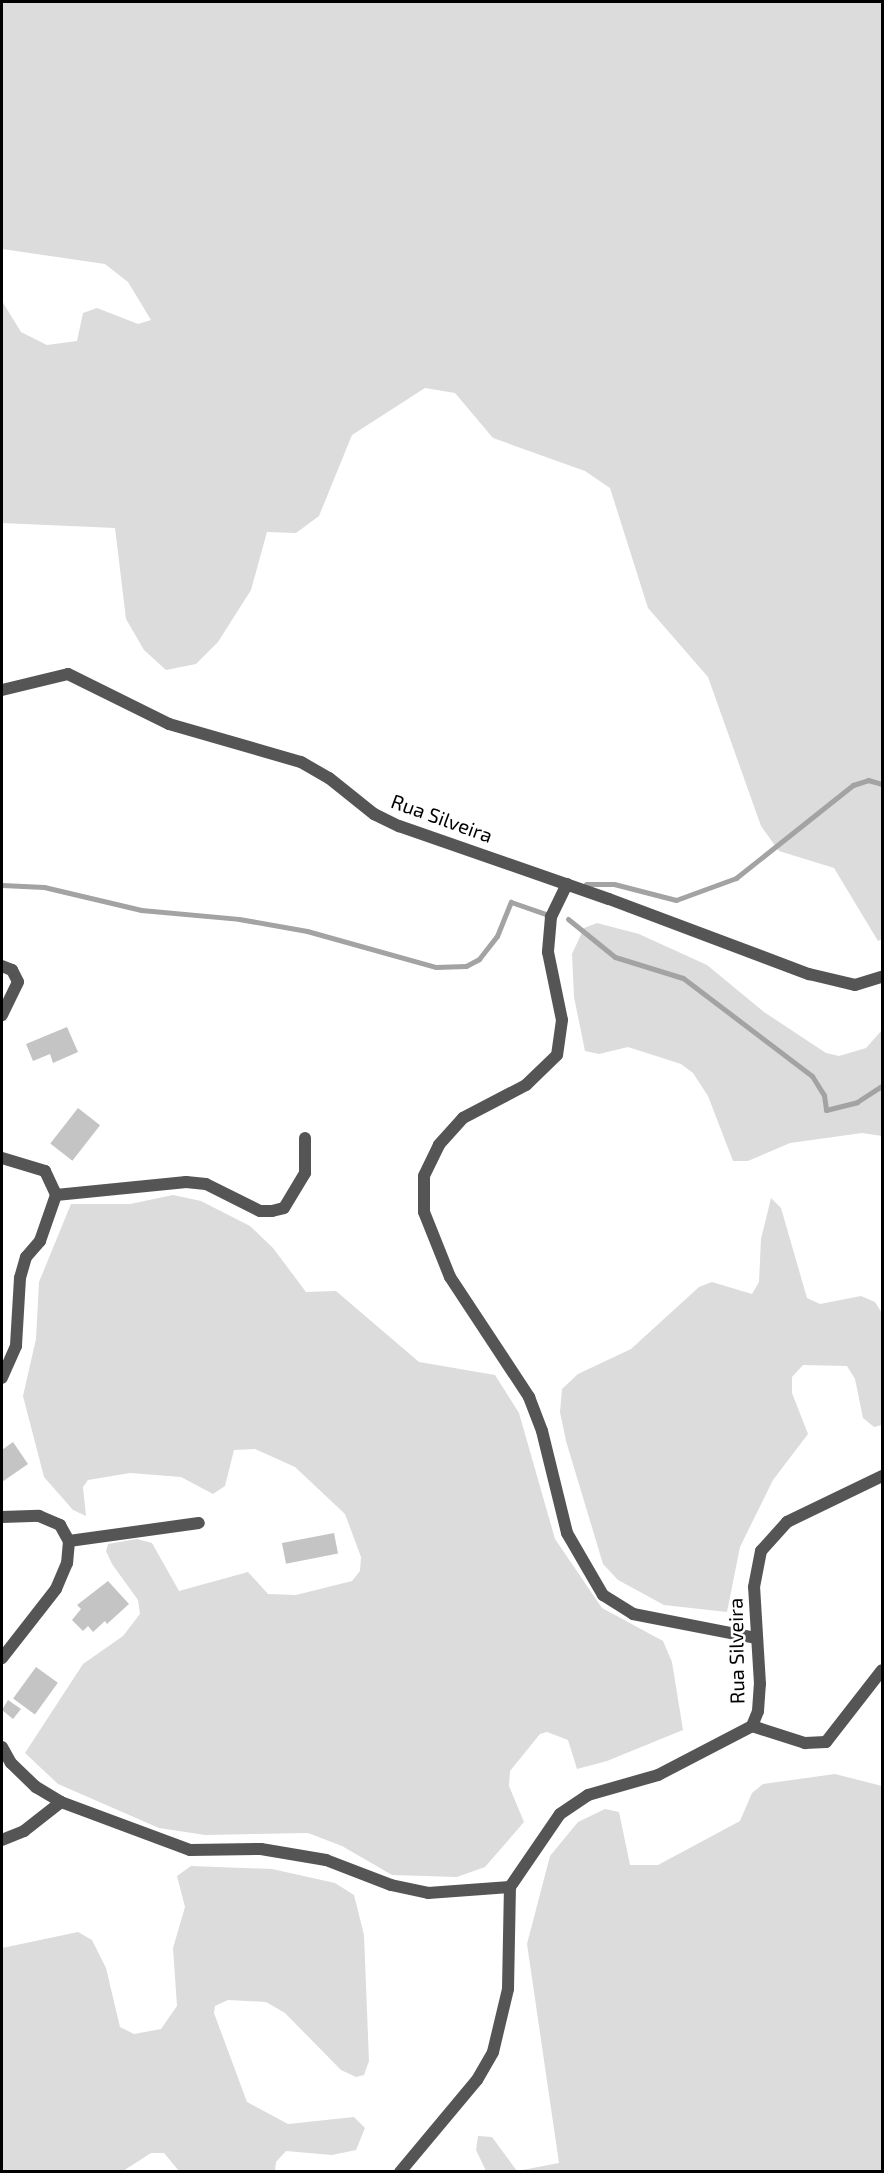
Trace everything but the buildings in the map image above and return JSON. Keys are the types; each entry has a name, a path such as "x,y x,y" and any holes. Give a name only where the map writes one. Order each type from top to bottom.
{"street":[{"name":"Rua Silveira","path":"2,690 68,674 169,724 301,762 329,778 374,814 399,826 567,884 809,974 855,985 882,976"},
{"path":"567,884 551,917 548,952 562,1020 557,1055 526,1085 463,1118 439,1145 424,1176 424,1212 450,1277 529,1398 542,1431 567,1533 603,1595 633,1614 757,1638"},
{"path":"2,966 12,970 18,982 2,1015"},
{"path":"56,1195 186,1182 206,1184 260,1211 272,1211 285,1208 305,1173 305,1138"},
{"path":"2,1158 45,1171 56,1195 48,1223 26,1257 20,1278 15,1346 2,1378"},
{"name":"Rua Silveira","path":"882,1476 787,1522 761,1551 757,1568 757,1638 760,1684 758,1711 752,1726 805,1743 826,1742 882,1670"},
{"path":"2,1517 39,1515 60,1525 69,1541 68,1563 56,1589 2,1658"},
{"path":"69,1541 199,1523"},
{"path":"400,2172 477,2080 493,2052 508,1989 510,1887 560,1814 588,1795 658,1775 752,1726"},
{"path":"2,1747 11,1763 36,1787 61,1802 190,1850 261,1849 326,1860 391,1885 428,1893 510,1887"},
{"path":"2,1840 24,1831 61,1802"}],"shaded area":[{"path":"2,2 882,2 882,939 878,941 834,868 779,851 761,826 708,677 648,608 610,488 585,471 493,438 455,393 425,388 352,435 319,516 296,533 267,532 251,590 218,642 196,664 166,670 144,650 126,619 115,528 2,523 2,301 21,332 47,345 77,341 83,313 97,308 138,324 151,320 128,282 105,264 2,249"},
{"path":"597,923 639,934 707,965 764,1012 826,1053 839,1056 866,1048 882,1030 882,1136 862,1133 790,1143 748,1161 733,1161 708,1096 693,1073 681,1064 628,1047 599,1054 585,1051 574,997 572,954 584,928"},
{"path":"173,1195 201,1201 250,1226 273,1248 306,1292 336,1291 419,1362 495,1375 519,1413 555,1539 602,1608 663,1641 672,1662 683,1730 607,1761 577,1769 568,1740 547,1732 540,1734 510,1771 509,1786 524,1822 485,1867 457,1877 392,1875 342,1846 308,1833 205,1835 159,1828 58,1784 25,1753 83,1664 123,1636 140,1614 138,1600 112,1564 106,1551 108,1544 137,1539 152,1543 179,1591 248,1572 268,1594 296,1595 352,1581 360,1571 361,1557 345,1514 295,1467 255,1449 234,1450 225,1486 213,1494 181,1477 130,1473 88,1480 83,1487 86,1516 73,1510 44,1477 23,1396 36,1339 39,1282 71,1204 130,1204"},
{"path":"771,1198 781,1208 807,1298 820,1304 861,1296 875,1302 882,1313 882,1425 874,1427 863,1418 855,1379 847,1366 803,1365 792,1377 792,1393 808,1434 773,1480 740,1547 727,1612 664,1605 618,1580 603,1564 566,1441 560,1412 562,1389 578,1374 631,1349 699,1287 712,1282 752,1294 759,1282 761,1239"},
{"path":"835,1774 882,1786 882,2171 517,2171 559,2163 527,1944 550,1856 578,1822 605,1809 619,1812 630,1865 658,1865 740,1821 752,1793 763,1784"},
{"path":"191,1866 272,1869 335,1883 354,1895 364,1935 369,2061 364,2075 356,2077 341,2070 285,2013 266,2002 228,2000 215,2006 214,2013 247,2102 288,2124 354,2117 365,2128 356,2150 332,2155 286,2151 276,2162 275,2171 179,2171 164,2153 151,2153 123,2171 2,2171 2,1948 78,1932 92,1940 106,1968 120,2027 134,2034 161,2029 177,2006 173,1948 185,1907 177,1876"},
{"path":"478,2136 492,2137 517,2171 486,2171 476,2150"}],"waterway":[{"path":"586,884 614,884 676,900 736,878 853,785 868,780 882,784"},
{"path":"2,885 44,887 141,910 239,919 307,931 436,967 466,966 479,959 497,936 511,902 546,914"},
{"path":"568,919 615,957 683,978 812,1076 824,1095 826,1110 857,1102 882,1086"}]}
